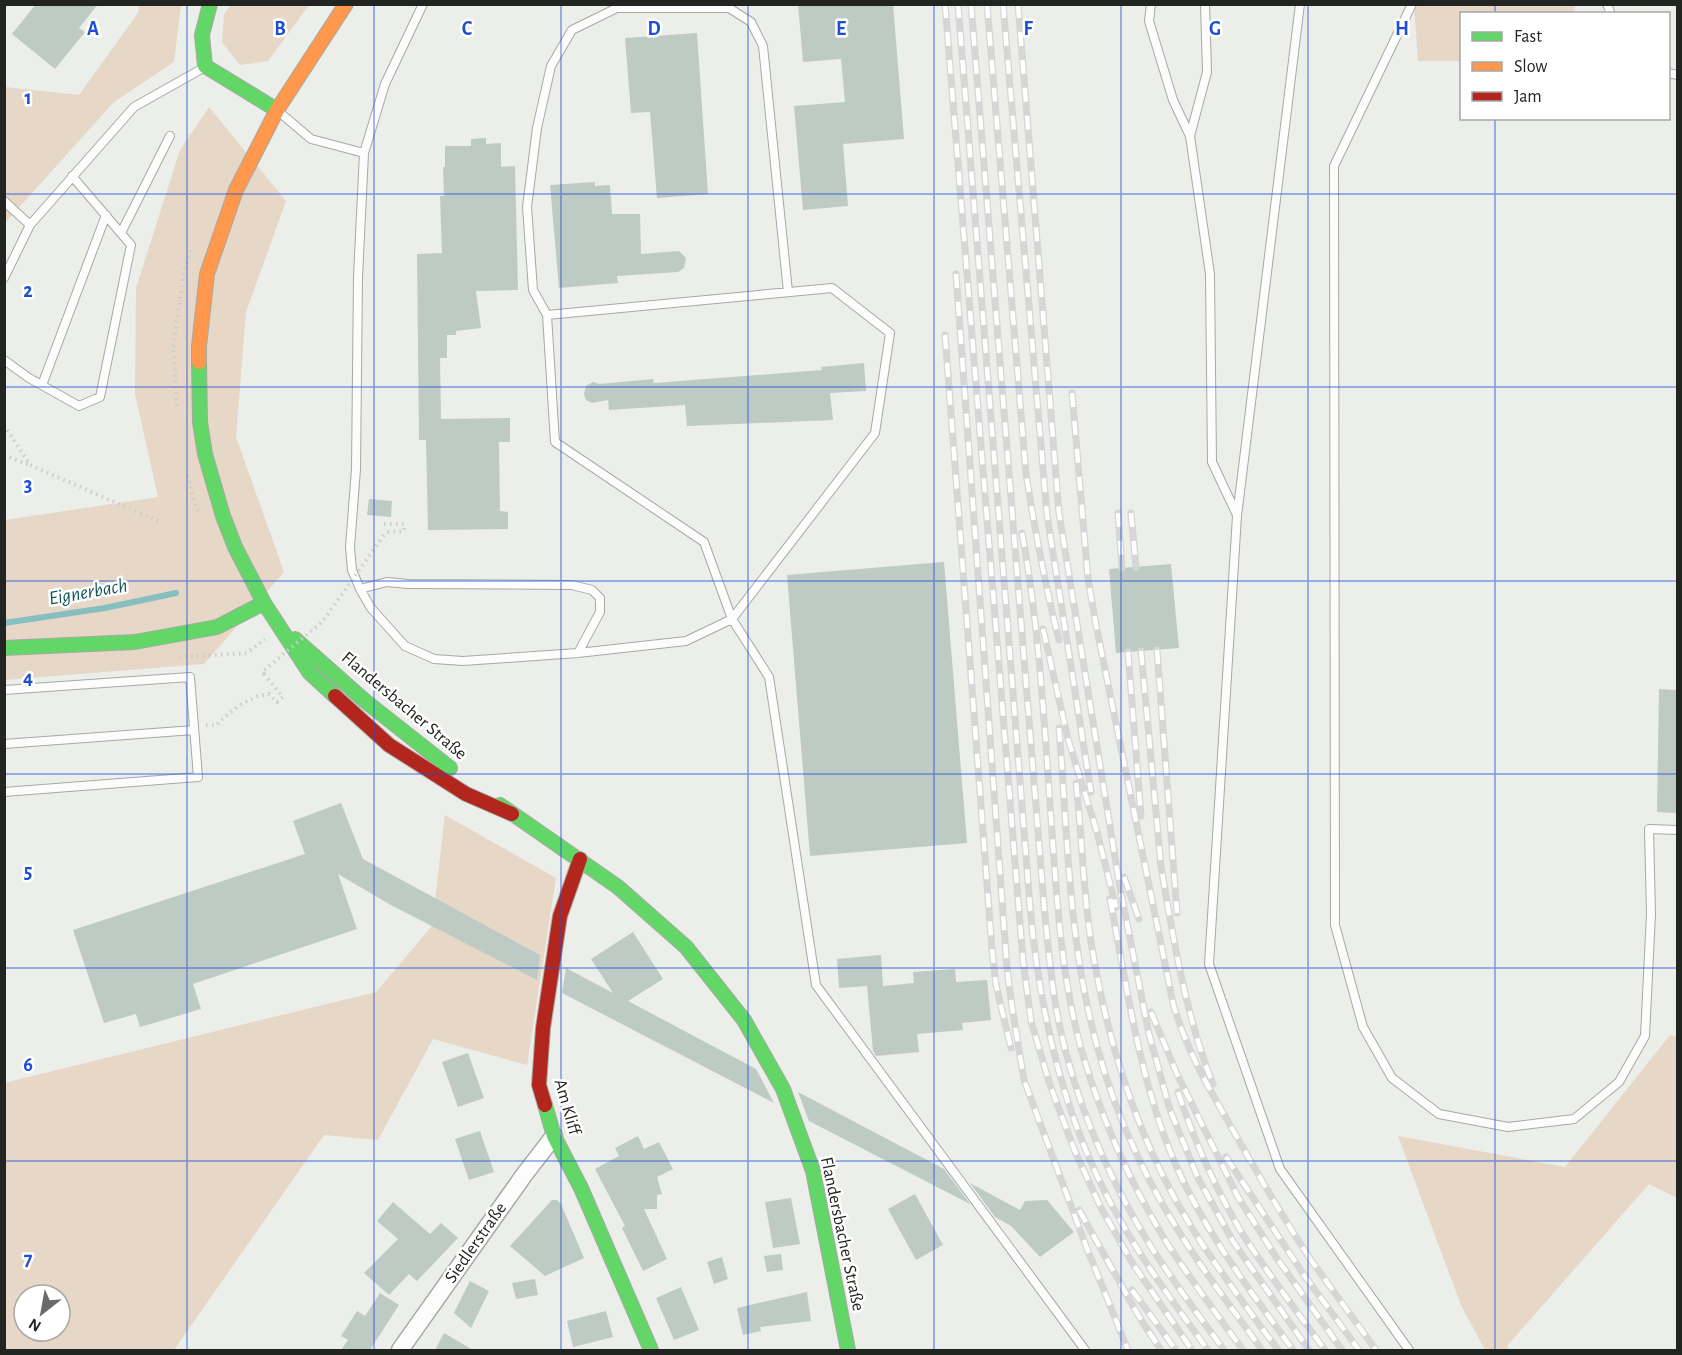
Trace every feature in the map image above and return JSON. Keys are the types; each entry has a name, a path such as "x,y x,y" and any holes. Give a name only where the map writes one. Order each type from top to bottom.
{"street":[{"path":"210,4 202,34 205,66 277,110"},
{"name":"Flandersbacher Straße","path":"346,4 277,110 236,190 207,274 199,346 200,422 205,454 223,516 264,603 309,672 389,745 466,794 512,814 580,858 618,886 686,947 744,1020 783,1089 813,1171 848,1350"},
{"path":"4,648 135,642 217,627 264,603"},
{"name":"Am Kliff","path":"580,858 560,916 543,1028 539,1085 554,1136 581,1188 651,1350"},
{"name":"Siedlerstraße","path":"400,1350 554,1136"}],"lane":[{"path":"423,4 385,84 364,153 358,277 356,469 350,548 352,570 371,608 405,646 434,659 463,661 578,653 686,640 732,619 875,433 890,333 832,288 547,315"},
{"path":"1151,4 1149,21 1173,100 1190,136 1209,274 1212,462 1237,516"},
{"path":"1190,136 1207,72 1205,4"},
{"path":"1300,4 1237,516 1209,964 1280,1169 1408,1350"},
{"path":"1412,4 1334,166 1335,925 1363,1027 1392,1078 1438,1114 1508,1127 1574,1119 1619,1082 1646,1036 1651,914 1649,829 1677,830"},
{"path":"788,292 763,46 751,22 729,8 617,8 573,30 551,66 537,128 526,207 533,290 547,315 555,442 704,542 732,619 769,677 816,985 1084,1350"},
{"path":"4,278 30,225 134,107 205,66"},
{"path":"277,110 311,138 364,153"},
{"path":"121,233 170,136"},
{"path":"4,360 29,378 79,406 100,397 131,245 72,176"},
{"path":"4,201 30,225"},
{"path":"42,385 106,215"},
{"path":"360,589 387,582 572,585 592,590 600,598 600,612 578,653"},
{"path":"4,690 189,677 198,777 4,792"},
{"path":"4,744 194,728"}],"path":[{"path":"178,411 173,347 184,270 195,240"},
{"path":"4,425 30,465"},
{"path":"4,455 158,521"},
{"path":"188,473 199,513"},
{"path":"194,728 217,725 226,714 261,695 269,694 277,702 283,697 262,672 323,621 386,532 404,531 404,524 384,524"},
{"path":"246,612 270,649"},
{"path":"306,625 313,633"},
{"path":"276,657 282,665"}],"shaded area":[{"path":"139,5 181,5 174,62 114,102 5,223 5,87 79,95 138,13"},
{"path":"231,5 309,5 268,61 240,65 222,42 224,14"},
{"path":"1414,5 1575,5 1573,12 1460,12 1460,61 1418,61"},
{"path":"209,107 286,201 246,312 236,437 284,572 204,664 5,680 5,520 158,497 135,394 136,288 180,150"},
{"path":"445,815 556,878 527,1065 433,1039 378,1140 324,1135 174,1350 5,1350 4,1083 376,992 432,926"},
{"path":"1670,1035 1678,1037 1677,1198 1649,1184 1507,1346 1510,1350 1485,1350 1461,1305 1398,1136 1565,1167"}],"building":[{"path":"36,4 98,4 79,28 85,32 55,69 12,34"},
{"path":"798,4 893,4 904,139 843,144 848,206 803,210 794,106 845,102 841,59 803,62"},
{"path":"697,33 708,194 657,198 650,112 631,113 625,38"},
{"path":"486,138 486,144 501,143 501,167 515,166 518,290 476,291 481,328 456,331 456,335 447,335 447,358 440,358 441,419 510,418 510,442 499,442 500,511 508,512 508,529 428,530 426,440 419,440 417,254 442,253 440,196 444,196 445,146 471,146 471,139"},
{"path":"595,182 595,186 610,185 612,214 640,214 641,254 679,251 686,258 684,268 678,272 617,276 618,283 559,288 550,185"},
{"path":"864,363 866,391 830,393 833,420 687,426 685,405 609,410 608,400 592,403 586,400 584,394 586,386 593,382 599,384 653,379 654,383 822,370 821,367"},
{"path":"369,499 392,501 391,517 367,515"},
{"path":"944,562 967,843 810,856 787,575"},
{"path":"1171,564 1179,648 1116,653 1109,569"},
{"path":"1659,689 1677,690 1677,813 1657,812"},
{"path":"341,803 363,859 540,955 537,980 389,904 338,874 357,929 193,984 201,1009 140,1027 136,1014 104,1023 73,930 305,854 293,821"},
{"path":"633,932 663,979 628,1001 756,1069 774,1103 562,993 566,968 613,993 591,959"},
{"path":"881,955 883,986 914,983 913,972 955,969 956,982 987,980 991,1020 962,1023 963,1030 917,1034 919,1052 876,1056 873,1051 867,986 839,988 837,959"},
{"path":"468,1053 484,1098 458,1107 442,1062"},
{"path":"798,1092 944,1169 970,1204 809,1121"},
{"path":"480,1131 494,1172 469,1180 455,1139"},
{"path":"638,1136 644,1149 659,1142 673,1169 657,1177 662,1194 657,1195 657,1209 644,1209 667,1259 643,1271 622,1228 625,1226 595,1169 619,1156 615,1148"},
{"path":"970,1183 1020,1210 1025,1201 1047,1200 1074,1232 1040,1257 1011,1226 995,1217"},
{"path":"915,1194 943,1245 916,1260 888,1209"},
{"path":"791,1198 800,1244 773,1248 765,1202"},
{"path":"552,1200 557,1200 561,1204 584,1258 545,1276 510,1246"},
{"path":"393,1202 430,1234 441,1223 458,1238 417,1281 409,1274 389,1295 364,1273 398,1239 377,1221"},
{"path":"781,1254 783,1270 767,1272 764,1256"},
{"path":"722,1257 728,1279 714,1284 707,1262"},
{"path":"535,1279 538,1295 516,1299 512,1283"},
{"path":"470,1281 489,1291 471,1328 454,1313"},
{"path":"681,1287 699,1330 674,1340 656,1298"},
{"path":"807,1292 811,1321 760,1327 761,1331 743,1335 737,1308"},
{"path":"380,1293 399,1305 370,1350 341,1350 348,1340 341,1336 357,1311 365,1316"},
{"path":"606,1311 613,1337 573,1347 567,1321"},
{"path":"444,1333 473,1350 435,1350"}],"waterway":[{"name":"Eignerbach","path":"4,623 105,608 176,593"}],"railway":[{"path":"945,4 1023,960 1031,1021 1050,1085 1074,1149 1101,1208 1133,1264 1192,1350"},
{"path":"958,4 1030,906 1039,982 1065,1093 1092,1164 1108,1198 1142,1257 1208,1350"},
{"path":"971,4 1044,905 1056,1009 1075,1083 1108,1169 1153,1250 1224,1350"},
{"path":"987,4 1026,474 1049,599 1059,640"},
{"path":"1003,4 1047,515 1091,792"},
{"path":"1018,4 1059,513 1120,888 1149,1034 1170,1110 1198,1178 1234,1243 1309,1350"},
{"path":"956,274 1007,968 1012,1007 1024,1080 1086,1246 1128,1350"},
{"path":"945,335 992,949 996,985 1011,1048"},
{"path":"1072,393 1088,579 1173,1003 1185,1037 1208,1085 1272,1198 1313,1263"},
{"path":"1118,513 1122,568"},
{"path":"1131,513 1136,567"},
{"path":"1022,533 1038,650 1062,950 1070,1001 1082,1052 1108,1126 1141,1197 1176,1257 1243,1350"},
{"path":"1043,629 1068,739 1097,832 1116,907"},
{"path":"1157,650 1177,913"},
{"path":"1141,651 1161,866 1188,1005 1213,1084"},
{"path":"1128,652 1141,816"},
{"path":"1059,728 1069,874 1077,947 1090,1018 1105,1075 1126,1130 1151,1184 1200,1264 1262,1350"},
{"path":"1076,783 1091,942 1106,1017 1127,1090 1156,1161 1192,1228 1278,1350"},
{"path":"1124,877 1139,919"},
{"path":"1110,899 1143,1066 1175,1163 1214,1236 1293,1350"},
{"path":"1151,1012 1177,1074 1238,1197 1276,1257 1342,1350"},
{"path":"1178,1092 1207,1167 1235,1221 1264,1266 1325,1350"},
{"path":"1226,1157 1304,1275 1359,1350"},
{"path":"1079,1210 1141,1320 1161,1350"},
{"path":"1308,1256 1376,1350"},
{"path":"1132,1290 1176,1350"}],"traffic: fast":[{"path":"210,4 202,35 205,66 277,110"},
{"path":"199,362 200,422 205,454 223,516 235,547 264,603 309,672 335,696"},
{"path":"4,648 135,642 217,627 264,603"},
{"path":"295,639 365,701 450,768"},
{"path":"500,805 618,887 686,947 744,1020 783,1089 813,1171 848,1350"},
{"path":"545,1105 554,1136 581,1188 651,1350"}],"traffic: slow":[{"path":"199,362 207,274 236,190 277,110 346,4"}],"traffic: jam":[{"path":"335,696 389,745 466,794 512,814"},
{"path":"545,1105 539,1085 543,1028 560,916 580,859"}]}
